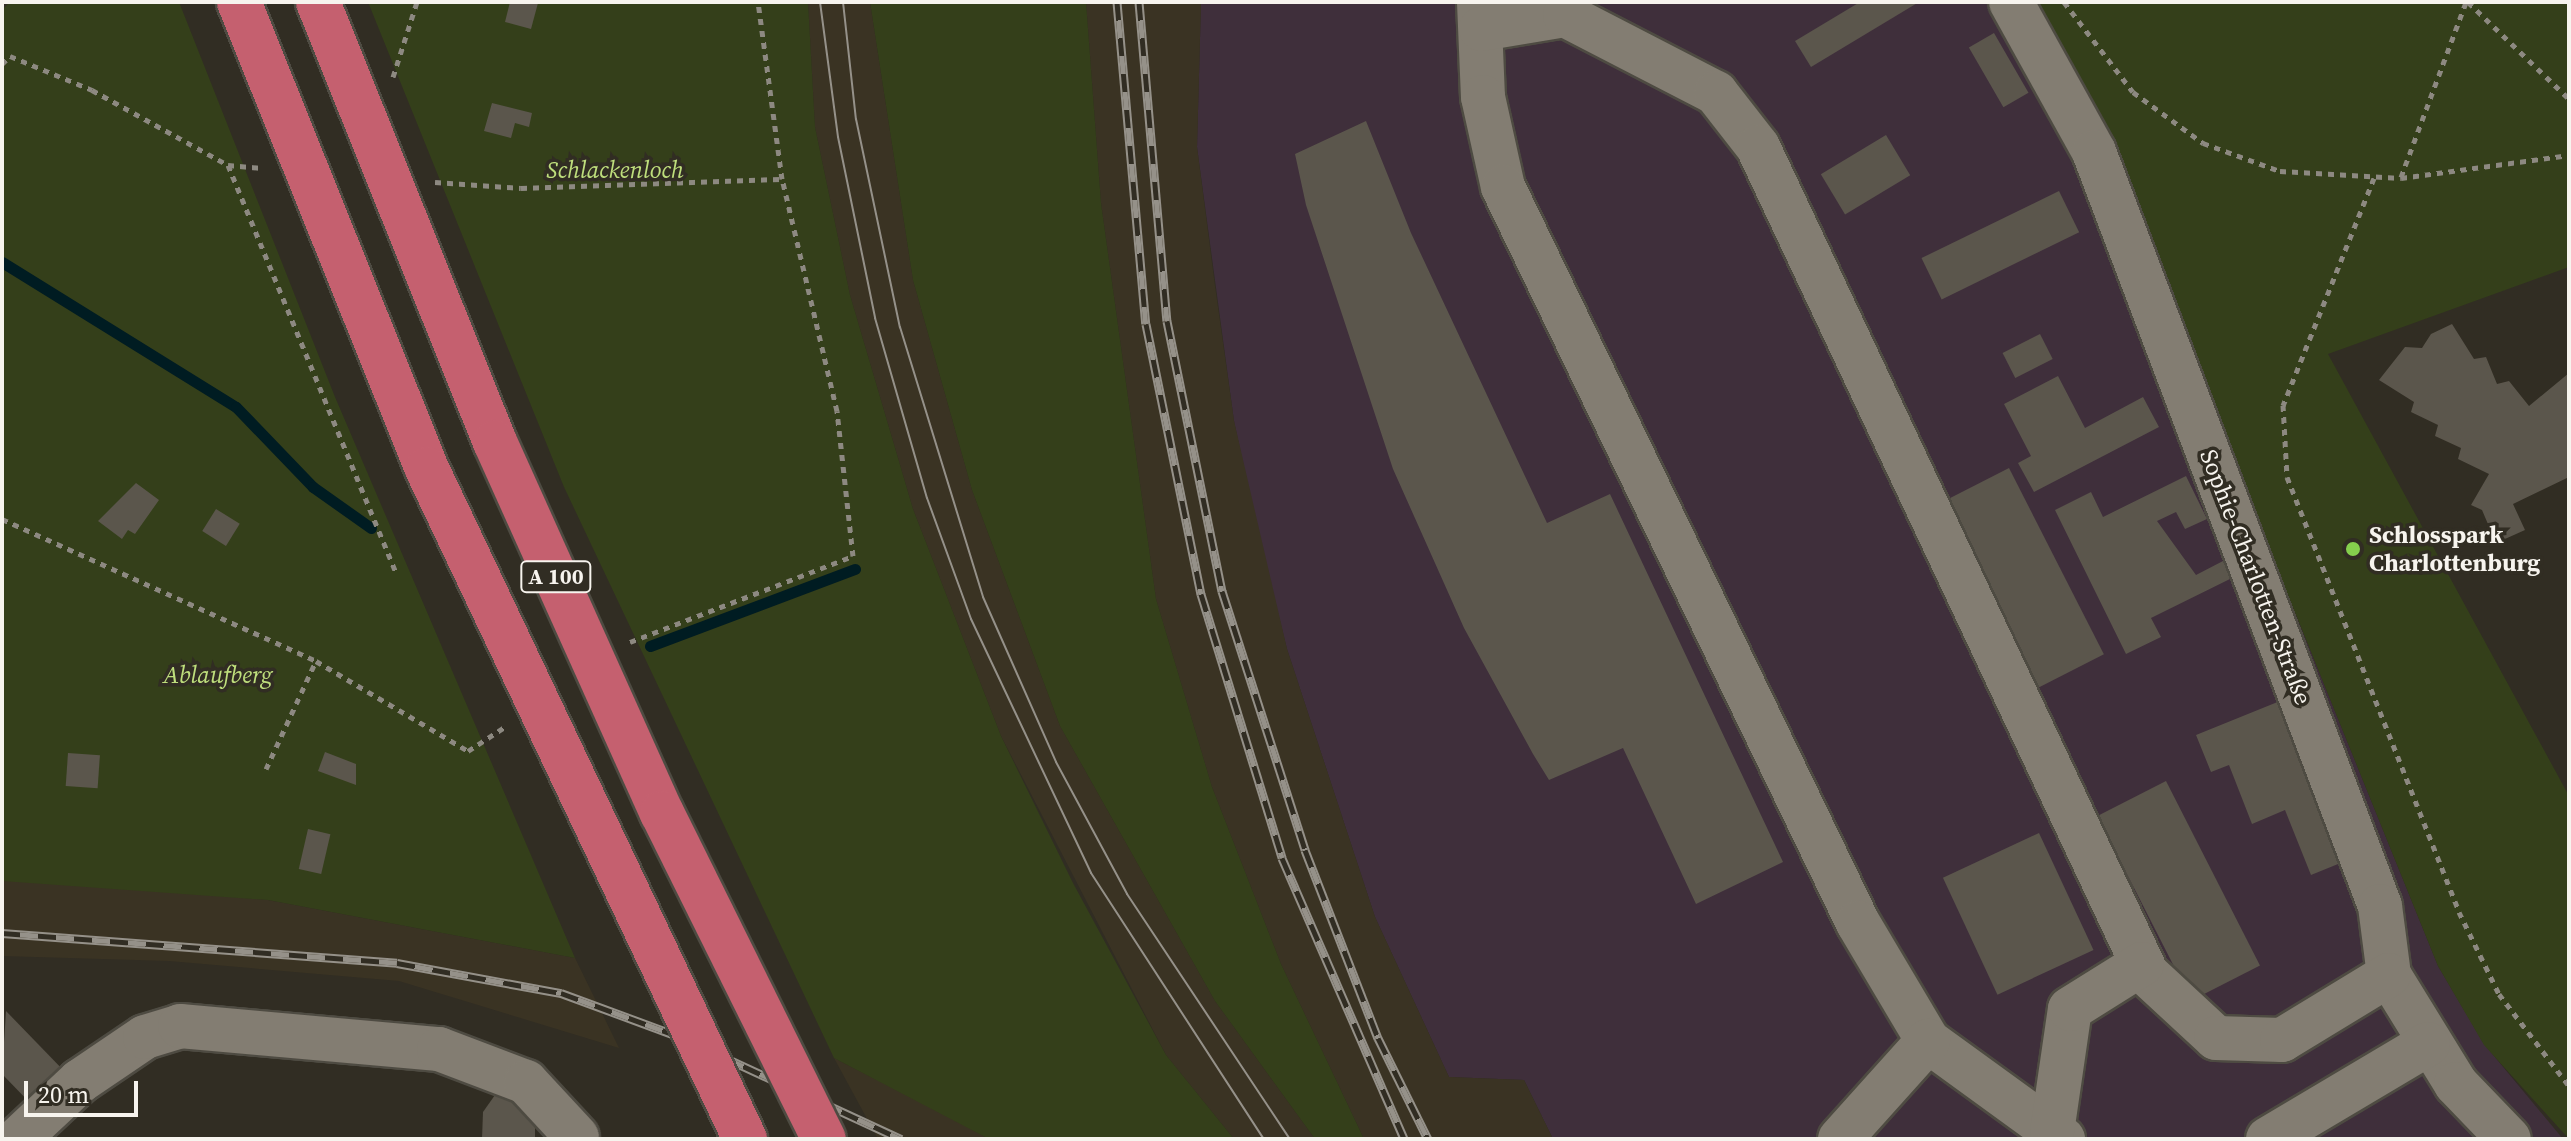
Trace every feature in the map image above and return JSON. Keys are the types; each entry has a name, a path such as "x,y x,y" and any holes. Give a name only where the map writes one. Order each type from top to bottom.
{"highway":[{"name":"A 100","path":"239,2 427,469 745,1139"},
{"name":"A 100","path":"318,2 502,457 662,813 824,1139"}],"street":[{"name":"Sophie-Charlotten-Straße","path":"2011,2 2094,152 2380,906 2389,975 2428,1044 2456,1084 2509,1139"},
{"path":"2057,1135 1928,1041 1858,923 1503,187 1483,97 1480,16 1565,15 1716,93 1758,147 2142,964 2216,1038 2282,1040 2389,975"},
{"path":"2057,1135 2070,1009 2142,964"},
{"path":"18,1139 80,1081 145,1037 180,1026 439,1049 526,1082 577,1137"},
{"path":"1840,1139 1928,1041"},
{"path":"2268,1139 2428,1044"}],"path":[{"path":"621,648 647,631 853,556 837,411 782,179 758,2"},
{"path":"2064,2 2133,92 2203,143 2280,171 2401,178 2569,155"},
{"path":"2401,178 2467,2 2569,99"},
{"path":"2,64 10,56 92,90 228,165 272,169"},
{"path":"228,165 395,571"},
{"path":"2374,178 2283,405 2287,477 2459,912 2499,994 2569,1086"},
{"path":"422,181 521,188 782,179"},
{"path":"2,519 316,661 468,751 519,717"},
{"path":"266,769 316,661"}],"shaded area":[{"path":"808,2 870,2 913,280 972,490 1060,726 1215,1001 1315,1139 1234,1139 1166,1055 1001,736 913,509 850,295 815,127"},
{"path":"1086,2 1201,2 1197,147 1215,286 1234,421 1287,649 1375,917 1449,1077 1524,1080 1553,1139 1364,1139 1281,964 1212,787 1156,599 1101,203"},
{"path":"1201,2 2021,2 2121,182 2438,966 2484,1044 2563,1139 1553,1139 1524,1080 1449,1077 1375,917 1287,649 1257,528 1234,421 1197,147"},
{"path":"34,880 268,900 575,958 619,1048 399,981 169,961 2,956 2,881"},
{"path":"834,1058 950,1117 989,1139 878,1139"}],"green space":[{"name":"Ablaufberg","path":"10,2 179,2 335,397 575,958 268,900 2,881 2,10"},
{"name":"Schlackenloch","path":"368,2 808,2 815,127 850,295 913,509 1001,736 1073,883 1166,1055 1234,1139 989,1139 834,1058 564,487"},
{"path":"870,2 1086,2 1101,203 1156,599 1212,787 1281,964 1364,1139 1315,1139 1215,1001 1060,726 972,490 913,280"},
{"name":"Schlosspark Charlottenburg","path":"2021,2 2569,2 2569,267 2328,354 2569,796 2569,1139 2484,1045 2438,966 2121,182"}],"building":[{"path":"510,2 538,3 531,29 505,22"},
{"path":"1860,2 1919,2 1811,67 1795,41"},
{"path":"1994,33 2028,93 2003,107 1969,48"},
{"path":"492,103 532,113 529,127 515,123 511,138 484,131"},
{"path":"1366,121 1411,233 1547,523 1610,494 1783,862 1696,904 1623,748 1549,780 1533,754 1464,628 1393,469 1306,205 1295,154"},
{"path":"1886,135 1910,175 1845,214 1821,174"},
{"path":"2059,191 2079,232 1942,299 1921,258"},
{"path":"2452,324 2474,359 2486,357 2497,384 2509,381 2529,406 2569,373 2569,477 2513,504 2525,530 2496,543 2482,510 2471,505 2489,474 2458,459 2461,448 2435,436 2438,425 2411,412 2414,402 2379,380 2405,347 2422,348 2431,334"},
{"path":"2040,334 2053,359 2015,378 2003,353"},
{"path":"2058,376 2085,428 2143,397 2159,427 2034,492 2018,463 2031,456 2004,404"},
{"path":"2009,468 2104,654 2035,689 1940,503"},
{"path":"2186,476 2207,519 2185,529 2176,512 2157,521 2196,575 2223,561 2232,578 2151,618 2161,637 2126,654 2055,510 2091,492 2103,517"},
{"path":"136,483 159,500 135,534 128,530 122,539 98,521"},
{"path":"216,509 240,524 226,546 202,531"},
{"path":"2280,701 2343,862 2311,875 2285,810 2252,824 2229,765 2211,772 2196,735"},
{"path":"325,752 356,764 356,785 318,771"},
{"path":"68,753 100,755 98,788 66,786"},
{"path":"2166,781 2260,965 2191,1000 2097,816"},
{"path":"308,829 330,834 321,874 299,869"},
{"path":"2039,833 2094,950 1997,995 1943,878"},
{"path":"6,1011 67,1074 33,1106 2,1074"},
{"path":"495,1095 513,1095 535,1111 535,1139 482,1139 483,1112"}],"waterway":[{"path":"2,262 236,407 313,487 371,528"},
{"path":"650,646 855,569"}],"tram line":[{"path":"820,2 838,137 875,318 927,498 971,619 1091,873 1264,1139"},
{"path":"843,2 856,119 900,327 983,597 1056,762 1127,894 1290,1139"}],"railway":[{"path":"1117,2 1146,324 1201,594 1282,858 1404,1139"},
{"path":"1139,2 1167,321 1222,591 1305,850 1378,1038 1428,1139"},
{"path":"2,933 397,963 561,993 678,1036 901,1139"}],"place":[{"name":"Schlosspark Charlottenburg","path":"2353,549"}]}
